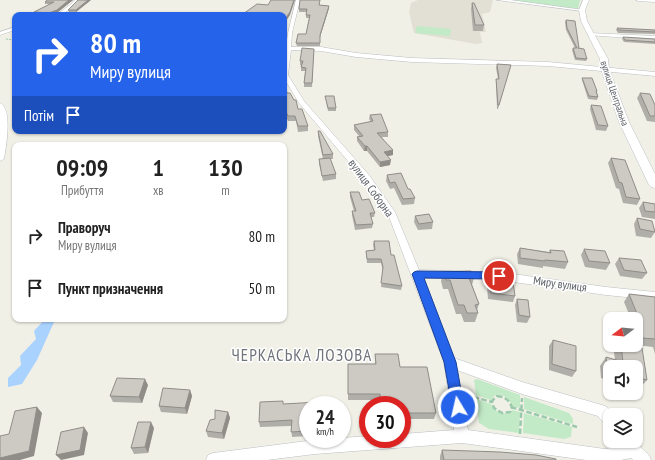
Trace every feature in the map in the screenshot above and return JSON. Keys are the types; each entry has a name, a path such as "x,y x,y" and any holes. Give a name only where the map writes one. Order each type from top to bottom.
{"street":[{"path":"63,12 72,6 77,0"},
{"name":"вулиця Соборна","path":"287,57 298,0"},
{"path":"499,0 582,10 586,0"},
{"path":"638,0 655,1"},
{"name":"вулиця Центральна","path":"582,10 584,21 604,59 605,69 624,122 655,185"},
{"path":"0,34 12,29"},
{"path":"590,34 655,38"},
{"path":"288,48 412,60 548,64 655,74"},
{"name":"вулиця Соборна","path":"287,78 301,102 366,177 392,214 417,274 450,362 462,436"},
{"path":"0,105 3,111 0,159"},
{"name":"Миру вулиця","path":"417,274 499,276 606,291 655,296"},
{"path":"450,362 522,388 603,412"},
{"path":"213,460 315,447 462,436 605,456 624,448"},
{"path":"631,448 644,460"}],"path":[{"path":"519,443 522,388"},
{"path":"456,393 492,402"},
{"path":"495,397 503,397 508,400 511,407 510,412 502,413 494,408 492,402 495,397"},
{"path":"511,407 577,427"}],"shaded area":[{"path":"418,0 493,0 490,12 482,14 486,32 480,32 482,43 476,44 414,33 409,12 411,3"}],"green space":[{"path":"502,0 580,0 578,9"},
{"path":"417,26 451,29 450,36 415,33"},
{"path":"477,379 520,395 520,408 512,406 510,401 503,396 495,395 491,400 476,395 474,380"},
{"path":"524,397 569,413 573,419 573,424 524,409"},
{"path":"476,399 491,404 501,413 509,413 512,410 520,412 519,433 489,429 479,423"},
{"path":"524,413 572,427 571,437 564,439 523,433"}],"water":[{"path":"42,322 54,322 37,360 22,384 8,387 8,378 21,365 20,356 36,339 34,331"}],"building":[{"path":"47,0 69,0 57,10 52,12 34,12 54,2 45,2"},
{"path":"78,0 88,0 76,10 68,10"},
{"path":"271,0 294,0 287,16 287,12 246,12 257,4 268,5"},
{"path":"300,0 320,0 319,5 329,6 320,35 320,43 296,43 298,34 306,34 310,15 306,15 307,9 299,9"},
{"path":"472,3 474,3 484,25 475,25"},
{"path":"566,20 575,21 578,48 584,49 587,59 576,58 573,48 577,48 567,28"},
{"path":"617,28 655,30 655,32 619,30"},
{"path":"623,37 655,39 655,42 625,40"},
{"path":"302,48 314,49 312,83 304,83 306,68 301,67 303,61 300,61"},
{"path":"497,64 511,65 499,105 496,79 499,79"},
{"path":"582,78 592,78 598,97 589,96"},
{"path":"287,93 290,93 294,100 296,100 298,109 302,109 308,126 298,126 295,116 288,116"},
{"path":"640,93 650,94 655,105 655,116 650,116"},
{"path":"325,96 334,96 336,108 328,108"},
{"path":"591,105 601,106 608,126 598,125"},
{"path":"381,114 388,132 377,133 393,150 384,152 391,160 380,162 367,146 365,146 357,137 363,136 354,125 373,121 370,115"},
{"path":"318,131 320,131 333,154 323,155"},
{"path":"330,158 336,174 322,176 319,159"},
{"path":"611,158 625,160 640,199 626,197 622,183 619,182"},
{"path":"401,173 408,189 410,189 415,198 403,199 395,182 390,183 387,175"},
{"path":"350,192 359,192 362,200 369,199 375,213 370,213 373,224 356,225 352,211 356,211"},
{"path":"643,202 655,204 655,212 645,211"},
{"path":"429,214 433,222 419,224 415,216"},
{"path":"637,218 652,221 655,232 640,229"},
{"path":"374,241 389,241 391,255 394,255 402,286 381,283 383,267 381,259 367,259 366,251 375,250"},
{"path":"520,248 551,253 550,250 564,251 568,262 520,258"},
{"path":"584,249 605,251 610,263 589,261"},
{"path":"619,258 641,260 647,273 624,270"},
{"path":"471,271 474,278 469,278 479,304 475,305 478,313 467,313 464,305 458,305 450,280 446,280 443,272"},
{"path":"489,280 513,282 515,296 491,293"},
{"path":"629,294 655,297 655,339 643,338 643,312 636,312"},
{"path":"517,299 528,300 530,317 519,315"},
{"path":"553,340 576,346 576,371 552,364"},
{"path":"622,352 643,352 647,380 643,379 643,360 623,360"},
{"path":"375,354 398,354 400,367 427,367 436,413 411,413 411,396 348,394 348,364 376,364"},
{"path":"606,357 616,360 606,360"},
{"path":"117,378 145,379 139,397 110,396"},
{"path":"163,388 190,390 185,408 159,406"},
{"path":"283,401 283,404 299,403 299,432 291,432 292,420 259,422 260,402"},
{"path":"37,407 29,451 0,458 0,436 9,434 15,411"},
{"path":"215,410 228,412 222,433 206,431 210,420 215,419"},
{"path":"138,422 151,422 145,447 131,448"},
{"path":"84,427 80,450 56,455 61,432"},
{"path":"442,450 536,455 556,460 444,460"}],"district":[{"name":"ЧЕРКАСЬКА ЛОЗОВА","path":"302,355"}],"route":[{"path":"458,407 450,362 417,274 499,276"}]}
